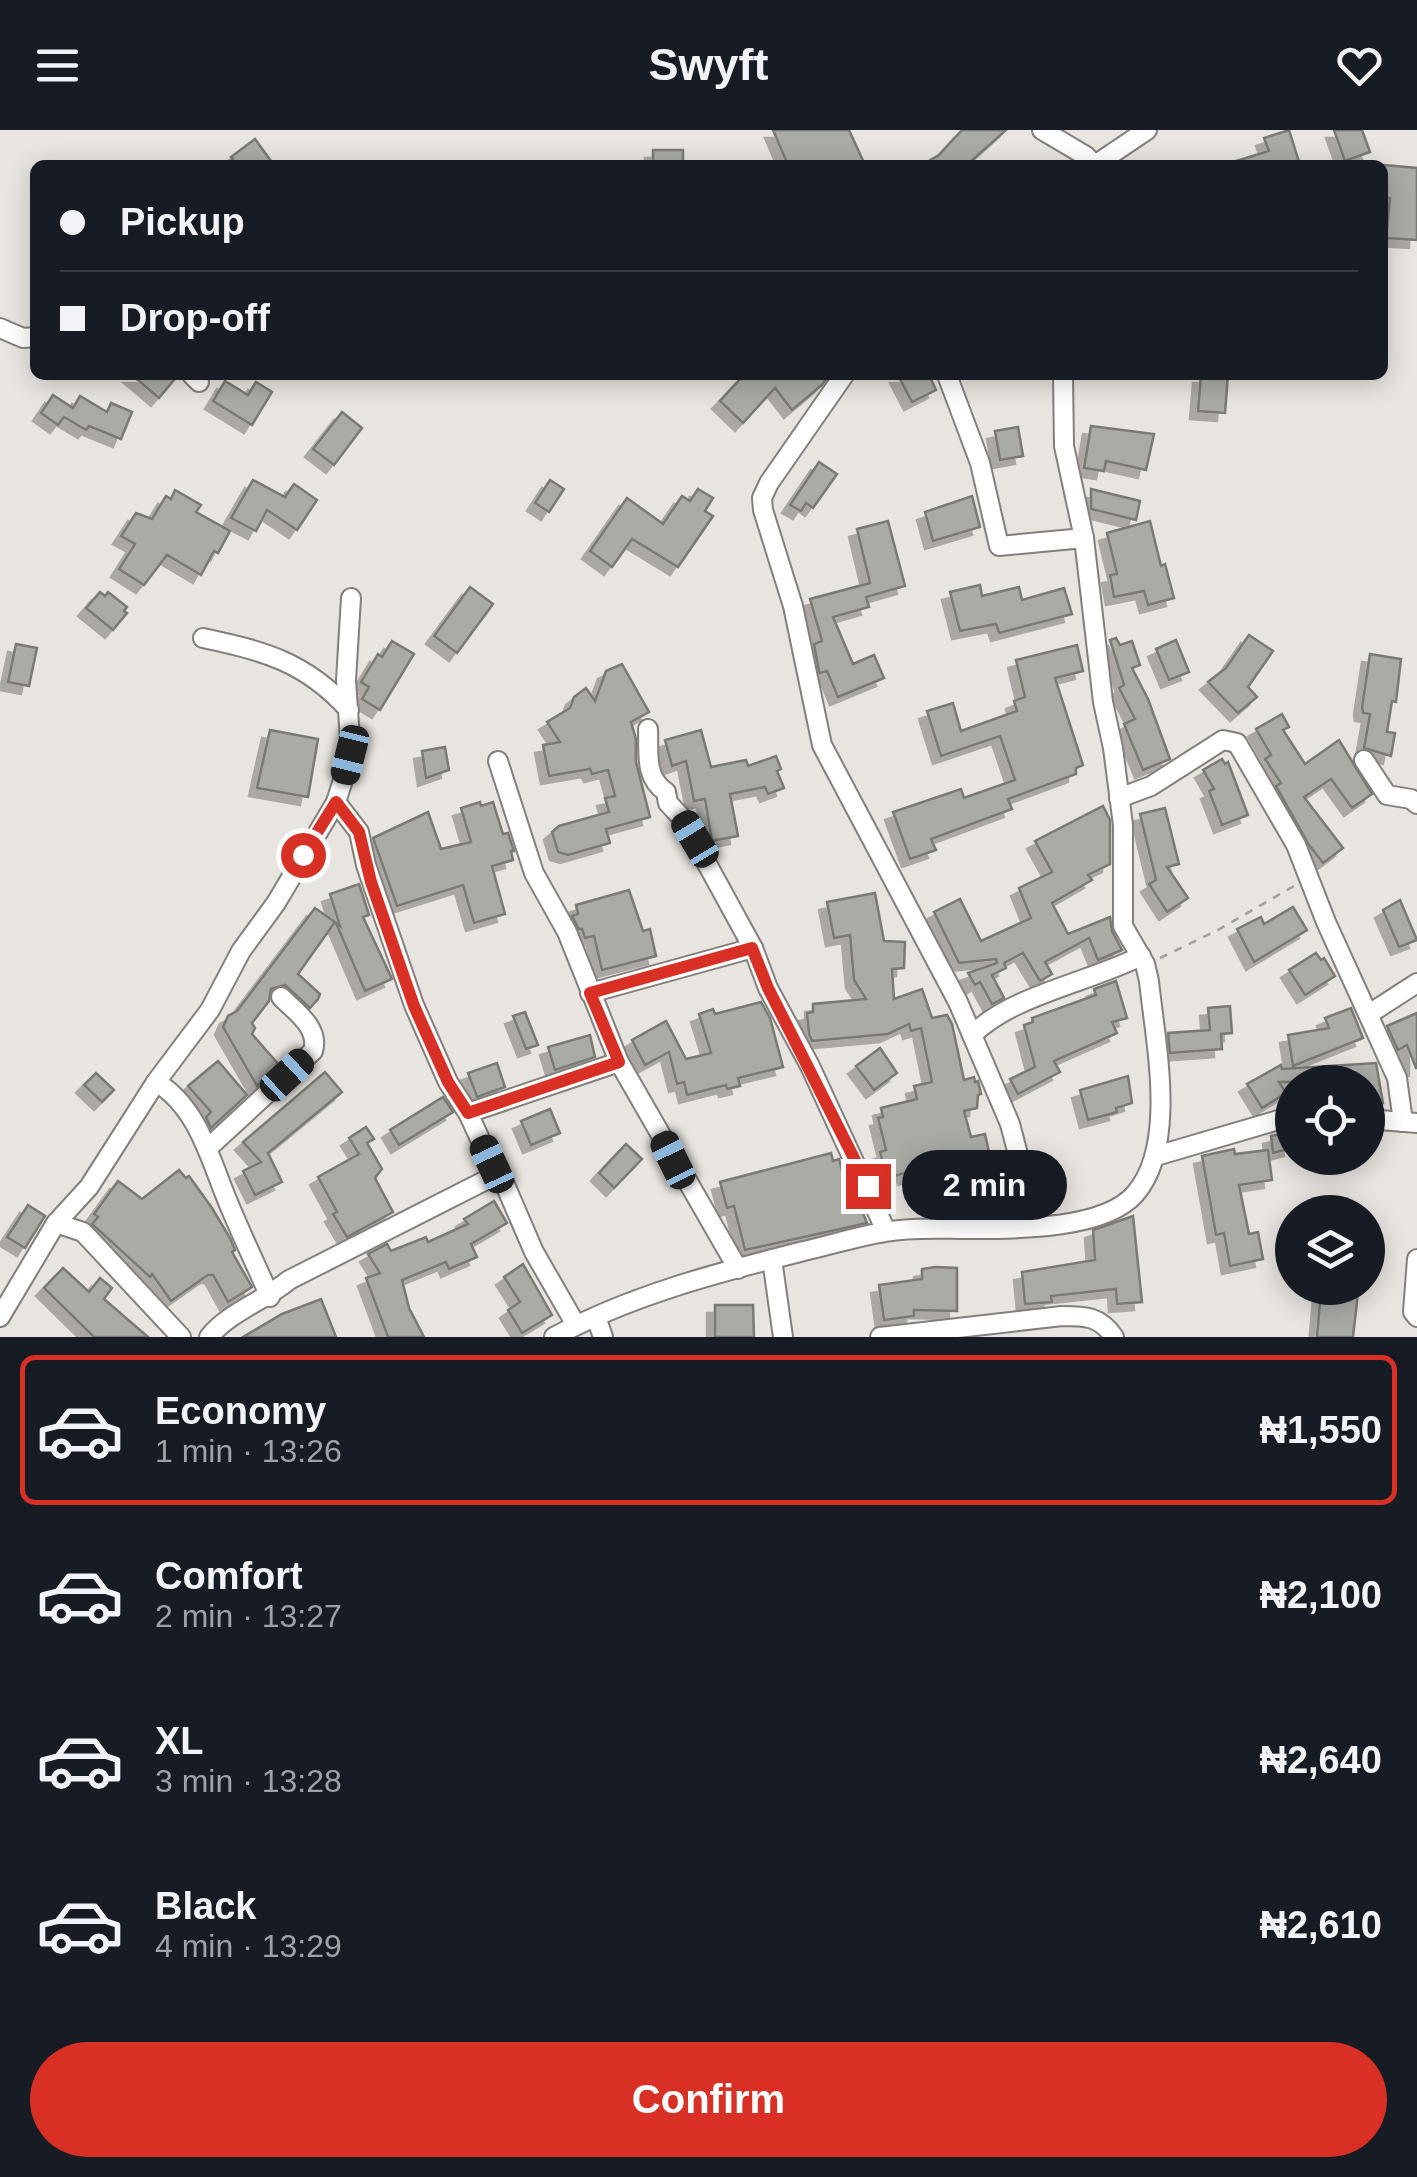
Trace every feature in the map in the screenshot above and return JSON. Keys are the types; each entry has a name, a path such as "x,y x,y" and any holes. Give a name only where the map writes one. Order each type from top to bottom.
{"street":[{"path":"1042,130 1090,160"},
{"path":"1102,160 1147,130"},
{"path":"0,328 30,338"},
{"path":"840,380 768,483 762,498 763,510 793,606 822,745 958,1002 1017,1147 1020,1227"},
{"path":"948,380 980,463 999,546 1084,538"},
{"path":"554,1337 596,1317 772,1259 886,1231 1064,1223 1108,1213 1137,1192 1156,1156 1160,1093 1143,960 1122,926 1120,798 1103,702 1084,538 1064,446 1063,380"},
{"path":"0,1317 56,1223 89,1187 156,1082 202,1024 241,951 276,903 336,802 350,755 346,680 351,598"},
{"path":"203,638 258,650 316,677 350,710"},
{"path":"648,728 649,771 689,828 752,948 886,1231"},
{"path":"1120,798 1151,786 1224,740 1232,740 1244,754 1288,828 1330,932 1397,1078 1410,1123 1385,1121"},
{"path":"1364,760 1388,795 1417,804"},
{"path":"498,761 534,872 567,932 619,1062 738,1269"},
{"path":"336,802 359,832 371,882 414,1006 448,1082 500,1173 534,1252 576,1325"},
{"path":"590,993 752,948"},
{"path":"972,1035 988,1021 1020,1005 1143,960"},
{"path":"1370,1014 1417,982"},
{"path":"208,1148 314,1051 315,1038 308,1024 281,996"},
{"path":"468,1113 619,1062"},
{"path":"156,1082 180,1098 208,1148 270,1297"},
{"path":"1156,1156 1275,1121"},
{"path":"209,1337 231,1318 270,1297 288,1280 500,1173"},
{"path":"56,1223 83,1232 180,1337"},
{"path":"772,1259 783,1337"},
{"path":"1417,1259 1413,1312 1417,1316"},
{"path":"880,1337 951,1333 1062,1316 1088,1316 1102,1321 1114,1337"},
{"path":"596,1317 604,1337"}],"path":[{"path":"1143,960 1218,930 1310,878"}],"building":[{"path":"773,130 849,130 863,160 786,160"},
{"path":"962,130 1006,130 973,160 930,160"},
{"path":"1289,130 1298,160 1240,160 1269,151 1264,138"},
{"path":"1334,130 1362,130 1370,152 1345,160"},
{"path":"255,139 270,160 233,160 231,157"},
{"path":"653,150 683,150 683,160 653,160"},
{"path":"1388,165 1417,168 1417,240 1388,238"},
{"path":"138,380 174,380 159,398"},
{"path":"739,380 826,380 792,410 775,388 743,423 720,401"},
{"path":"901,380 931,380 936,390 912,402"},
{"path":"1201,380 1228,380 1225,413 1198,411"},
{"path":"225,381 248,395 256,382 272,392 252,425 213,401"},
{"path":"53,395 73,408 80,396 107,412 111,403 132,412 121,439 89,426 86,430 64,417 58,425 41,413"},
{"path":"342,412 362,428 334,465 313,449"},
{"path":"1091,426 1154,434 1146,470 1106,461 1104,471 1084,468"},
{"path":"1018,427 1023,456 1000,460 995,431"},
{"path":"819,462 837,474 813,508 806,503 801,511 790,505"},
{"path":"253,480 285,497 294,484 317,500 297,530 267,510 256,531 231,518"},
{"path":"550,480 564,489 549,512 535,503"},
{"path":"698,489 713,498 705,511 713,516 678,567 632,539 612,567 590,551 627,498 663,524 682,496 690,501"},
{"path":"1091,489 1140,501 1136,520 1091,509"},
{"path":"175,490 201,505 196,512 230,531 201,575 167,555 144,585 119,569 135,544 121,536 136,513 152,519 166,496 171,499"},
{"path":"972,496 980,527 933,541 925,512"},
{"path":"888,521 905,586 866,597 869,607 833,617 853,664 874,655 884,678 838,697 827,671 819,671 814,644 822,641 810,599 870,583 857,529"},
{"path":"1150,521 1174,598 1148,605 1144,591 1114,597 1110,575 1117,574 1107,533"},
{"path":"980,585 982,596 1019,587 1022,600 1064,588 1072,614 999,633 996,624 960,631 950,592"},
{"path":"470,587 493,604 457,653 434,636"},
{"path":"100,592 105,596 108,592 127,607 127,613 113,630 86,608"},
{"path":"1249,635 1273,651 1248,687 1257,697 1238,713 1208,682 1226,668"},
{"path":"1116,638 1120,645 1132,641 1140,665 1132,668 1170,759 1143,770 1124,724 1135,719 1119,688 1124,685 1110,640"},
{"path":"1176,640 1189,672 1169,680 1156,649"},
{"path":"392,641 414,654 380,710 362,699 369,687 361,682 378,654 382,657"},
{"path":"16,644 37,648 29,686 8,682"},
{"path":"1077,645 1083,671 1055,678 1083,765 1076,768 1076,774 1008,799 1012,809 931,839 936,850 910,859 893,812 961,789 964,798 1015,780 1000,736 941,756 927,711 953,703 961,731 1017,711 1014,701 1025,697 1016,660"},
{"path":"1370,654 1401,659 1396,702 1392,701 1387,732 1395,733 1391,756 1364,748 1370,714 1363,713 1362,707"},
{"path":"622,664 649,712 631,722 650,817 606,829 610,843 568,855 558,852 552,832 559,826 609,812 605,798 615,796 608,770 549,776 543,745 560,742 547,722 570,708 574,697 586,688 595,701 606,671"},
{"path":"1282,714 1289,727 1283,730 1305,764 1339,740 1372,794 1352,808 1331,779 1304,797 1343,848 1323,863 1276,786 1281,783 1265,759 1271,755 1256,729"},
{"path":"270,730 318,739 308,797 257,788"},
{"path":"701,730 711,767 746,760 748,766 776,756 781,769 777,771 784,788 768,794 765,787 730,794 738,836 712,841 705,799 694,801 686,761 672,766 665,740"},
{"path":"445,747 449,770 426,778 422,751"},
{"path":"1222,759 1225,764 1228,762 1248,815 1222,825 1209,791 1214,789 1203,770"},
{"path":"480,802 481,806 493,802 503,834 508,833 514,851 513,860 492,866 505,914 474,923 463,885 397,906 373,838 428,812 441,849 471,842 461,808"},
{"path":"1103,806 1110,820 1110,864 1088,875 1092,880 1052,903 1068,934 1110,917 1122,950 1098,960 1089,938 1045,962 1052,974 1040,981 1023,953 992,975 1004,998 992,1004 980,982 975,985 968,973 997,963 996,959 959,963 934,912 960,899 981,941 1031,918 1019,888 1052,872 1035,841"},
{"path":"1165,808 1179,864 1167,867 1188,898 1167,912 1149,884 1156,880 1140,814"},
{"path":"359,884 369,915 363,917 392,979 365,991 336,923 340,926 330,894"},
{"path":"629,890 643,931 650,929 656,956 602,970 594,936 585,938 572,916 578,914 576,905"},
{"path":"875,893 884,941 905,942 904,968 892,969 894,999 922,989 932,1018 947,1015 952,1024 964,1080 974,1077 978,1081 981,1094 977,1108 964,1111 971,1137 985,1134 995,1179 990,1179 991,1184 959,1190 953,1160 922,1168 923,1172 906,1177 905,1173 891,1177 889,1169 885,1170 880,1152 886,1150 878,1118 883,1117 881,1108 917,1099 914,1086 932,1082 921,1028 911,1031 909,1024 888,1034 812,1041 809,1034 807,1013 813,1012 813,1004 866,999 854,980 850,935 834,938 827,902"},
{"path":"1400,900 1417,940 1399,947 1383,910"},
{"path":"1293,907 1307,930 1254,962 1237,929 1261,917 1264,924"},
{"path":"315,908 335,922 298,974 320,994 310,1008 285,985 271,989 269,1001 252,1023 252,1034 279,1065 257,1086 223,1027"},
{"path":"1316,953 1335,976 1305,995 1289,970"},
{"path":"1116,981 1127,1018 1112,1022 1117,1033 1054,1061 1060,1072 1018,1094 1010,1079 1035,1067 1024,1025 1033,1022 1032,1018 1096,995 1094,989"},
{"path":"761,1002 770,1018 783,1067 738,1078 740,1086 727,1089 726,1085 687,1095 684,1082 677,1084 669,1052 645,1065 632,1040 666,1021 686,1059 711,1053 699,1014 713,1009 715,1014"},
{"path":"1230,1006 1232,1033 1221,1034 1222,1049 1170,1053 1168,1033 1210,1030 1208,1008"},
{"path":"1351,1008 1363,1038 1293,1065 1288,1035 1329,1028 1325,1018"},
{"path":"525,1012 538,1045 526,1049 513,1016"},
{"path":"1417,1013 1416,1068 1407,1045 1398,1050 1387,1026"},
{"path":"590,1035 595,1057 555,1070 548,1047"},
{"path":"880,1048 897,1073 874,1090 856,1066"},
{"path":"218,1061 247,1095 211,1128 206,1117 211,1112 188,1086"},
{"path":"497,1063 505,1087 477,1097 468,1073"},
{"path":"1275,1068 1275,1100 1262,1108 1247,1084"},
{"path":"325,1072 342,1092 268,1153 282,1182 255,1195 243,1171 261,1162 243,1142"},
{"path":"96,1073 114,1090 102,1102 84,1085"},
{"path":"1128,1076 1132,1103 1088,1120 1080,1090"},
{"path":"443,1097 453,1112 399,1145 390,1130"},
{"path":"550,1109 560,1133 531,1145 521,1121"},
{"path":"366,1127 374,1139 367,1143 382,1169 375,1178 393,1212 347,1237 318,1177 359,1154 349,1138"},
{"path":"626,1144 642,1159 614,1188 599,1173"},
{"path":"1234,1149 1235,1154 1268,1150 1272,1180 1239,1185 1249,1234 1258,1232 1263,1259 1230,1266 1224,1233 1216,1235 1202,1156"},
{"path":"831,1153 833,1161 839,1159 847,1190 853,1189 867,1223 745,1250 734,1206 727,1208 720,1182"},
{"path":"179,1170 186,1178 189,1176 212,1208 252,1287 228,1302 213,1275 171,1301 152,1274 150,1277 92,1224 98,1217 94,1214 118,1181 142,1199"},
{"path":"494,1201 507,1223 471,1244 477,1257 449,1269 446,1262 402,1280 409,1308 424,1337 388,1337 366,1278 380,1273 368,1254 387,1244 391,1251 426,1237 428,1242 468,1224 464,1219"},
{"path":"28,1205 45,1216 25,1248 7,1237"},
{"path":"1133,1216 1142,1302 1117,1304 1116,1289 1051,1296 1052,1302 1025,1304 1022,1272 1095,1260 1093,1230"},
{"path":"523,1264 552,1315 522,1333 508,1310 520,1302 504,1277"},
{"path":"63,1268 89,1292 100,1278 112,1288 104,1299 148,1337 94,1337 44,1288"},
{"path":"957,1268 957,1311 914,1310 914,1316 884,1320 879,1285 922,1279 922,1269"},
{"path":"321,1299 336,1337 243,1337 282,1314"},
{"path":"715,1305 753,1305 754,1337 715,1337"},
{"path":"1320,1305 1357,1305 1353,1337 1317,1337"}],"route":[{"path":"303,855 336,802 359,832 371,882 414,1006 448,1082 468,1113 619,1062 590,993 752,948 768,988 868,1186"}]}
